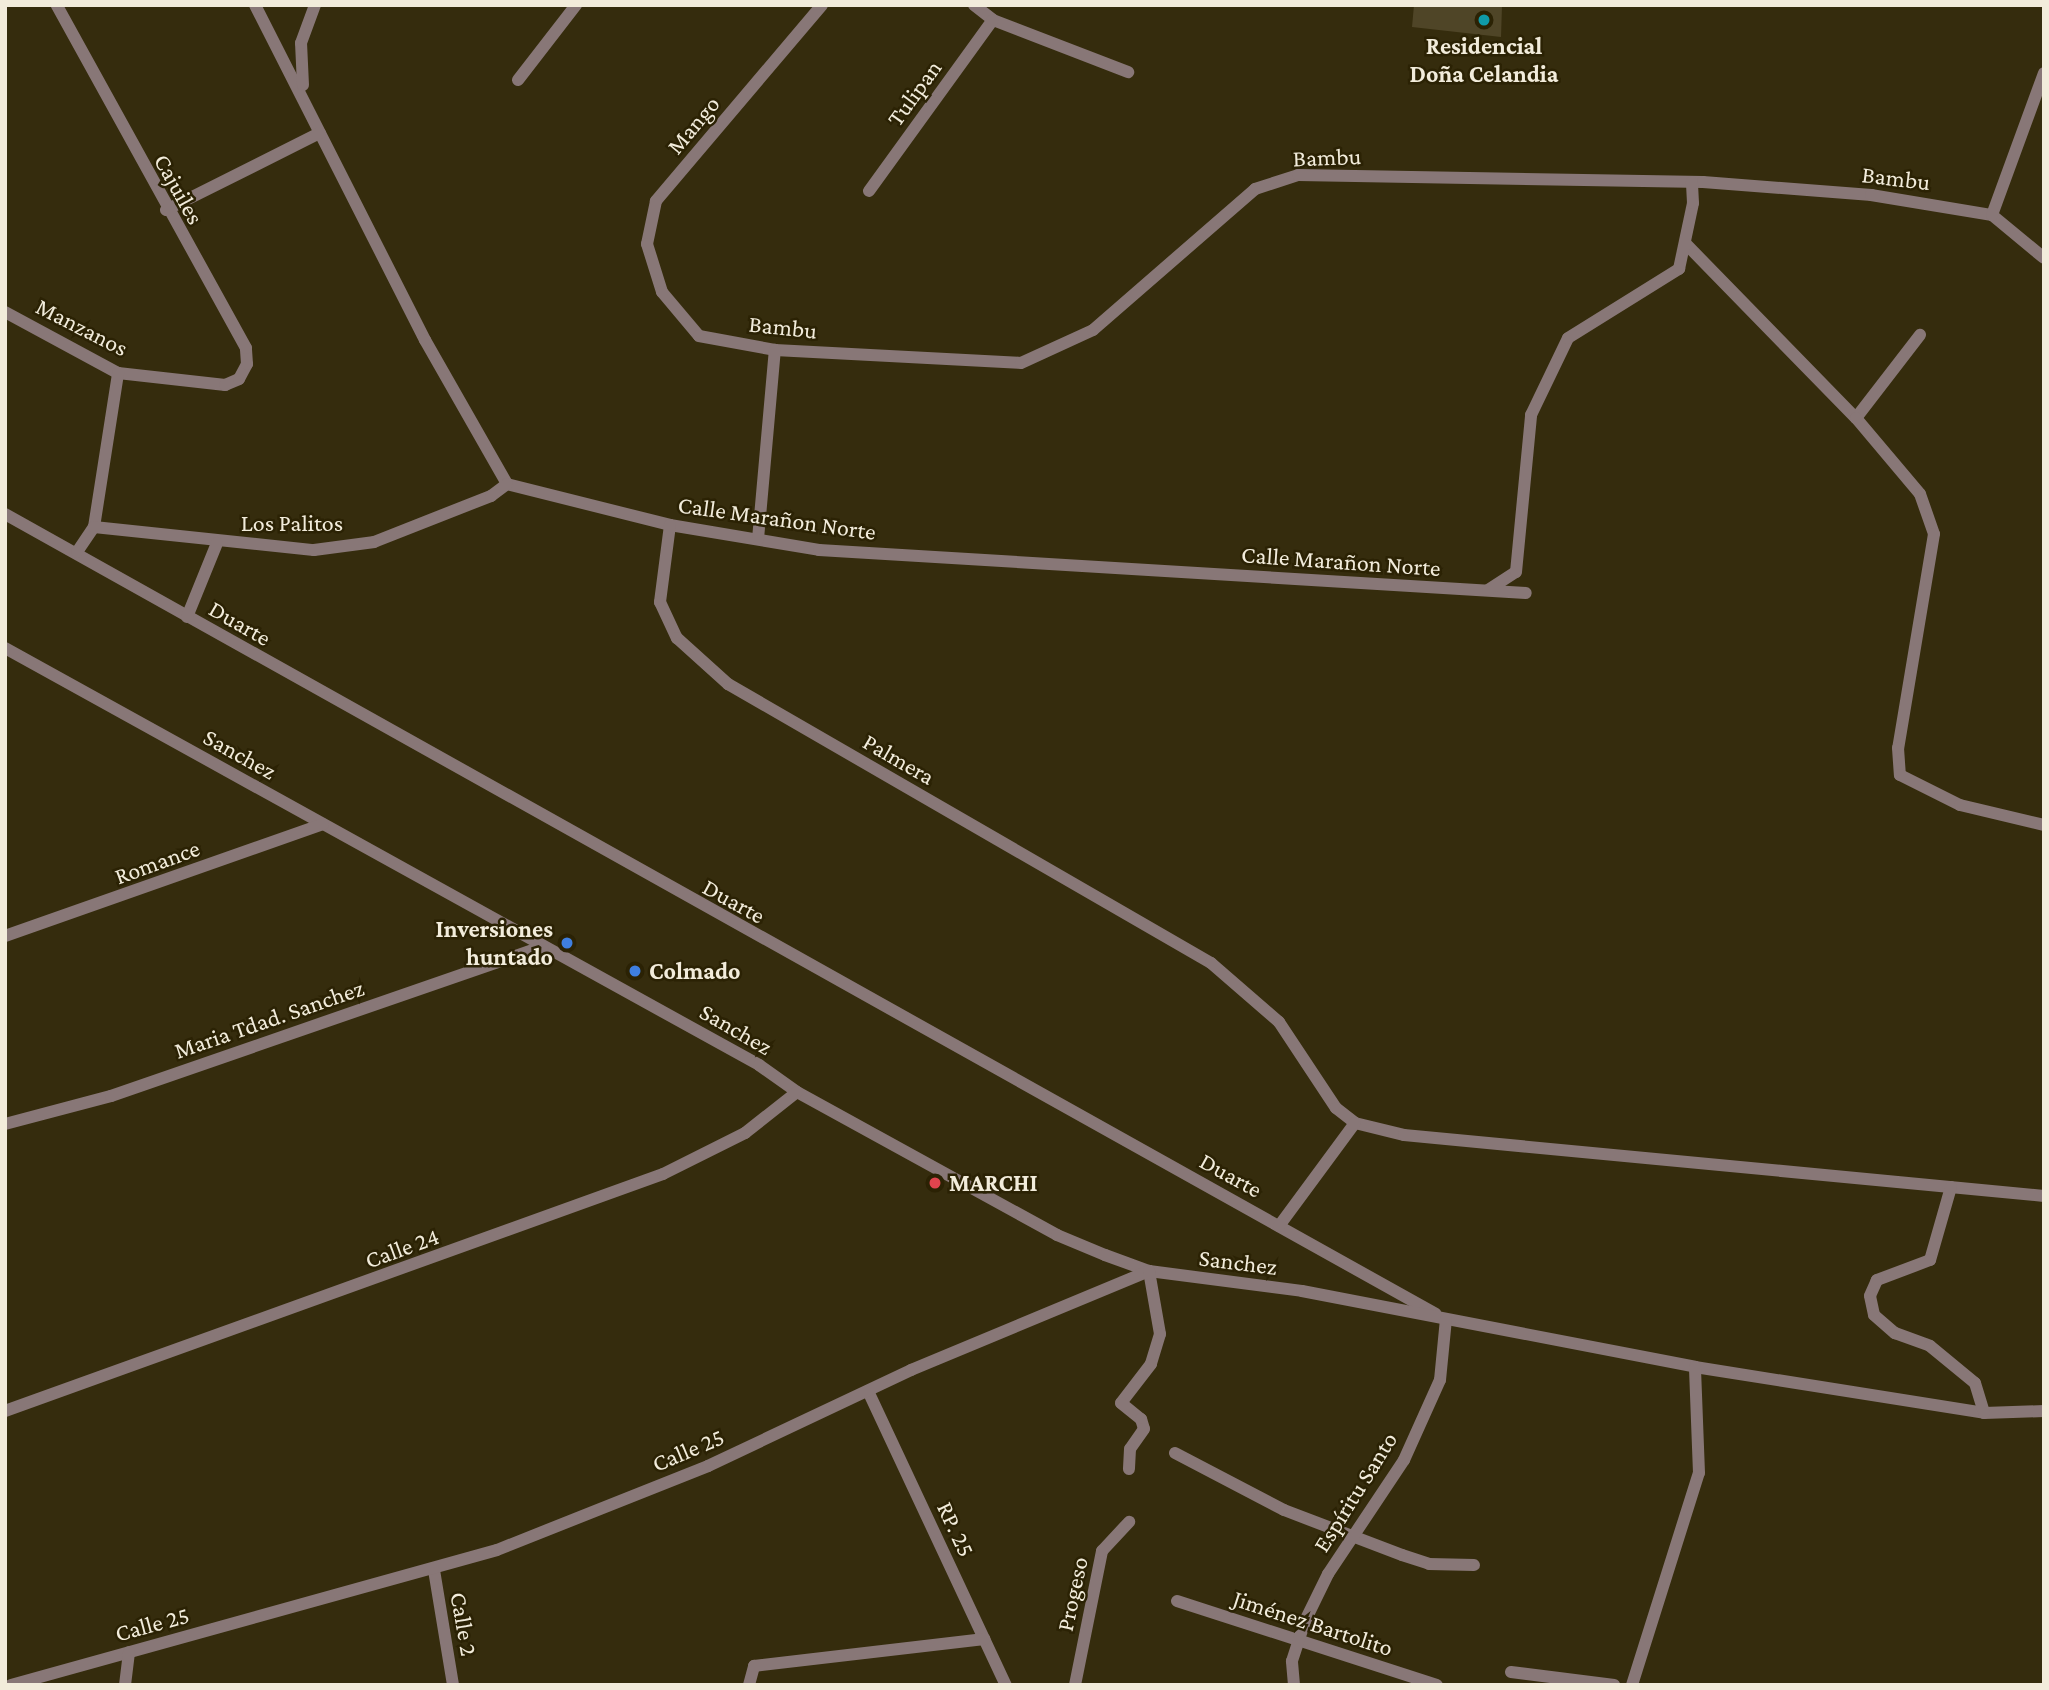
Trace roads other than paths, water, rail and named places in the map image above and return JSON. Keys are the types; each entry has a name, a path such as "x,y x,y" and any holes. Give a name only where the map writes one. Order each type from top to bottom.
{"street":[{"name":"Cajuiles","path":"57,5 166,209 246,348 247,364 239,379 225,385"},
{"path":"256,5 305,95 320,133 425,340 507,484"},
{"path":"305,95 301,43 315,5"},
{"path":"518,80 576,5"},
{"name":"Mango","path":"662,292 647,244 656,201 822,5"},
{"path":"974,5 993,20 1128,72"},
{"name":"Tulipan","path":"869,191 993,20"},
{"path":"2044,73 1992,215 2044,258"},
{"path":"166,209 320,133"},
{"name":"Bambu","path":"662,292 699,337 775,350 1021,363 1093,330 1255,189 1298,175 1692,182 1871,195 1992,215"},
{"path":"1488,591 1516,572 1531,415 1567,338 1679,269 1692,182"},
{"path":"1685,243 1856,418 1920,494 1934,534 1898,748 1900,775 1960,805 2044,825"},
{"name":"Manzanos","path":"5,312 118,373 225,385"},
{"path":"1856,418 1920,335"},
{"path":"758,539 775,350"},
{"path":"77,552 93,527 118,373"},
{"name":"Calle Marañon Norte","path":"507,484 670,525 819,550 1525,593"},
{"name":"Los Palitos","path":"93,527 216,543 314,550 374,542 491,496 507,484"},
{"name":"Duarte","path":"5,514 1446,1319"},
{"name":"Palmera","path":"670,525 660,602 677,638 728,684 1211,963 1279,1022 1336,1108 1355,1123"},
{"path":"187,617 216,543"},
{"name":"Sanchez","path":"5,648 1057,1235 1149,1271 1302,1291 1695,1367 1984,1413 2044,1412"},
{"name":"Romance","path":"5,936 323,824"},
{"name":"Maria Tdad. Sanchez","path":"5,1124 111,1096 543,946"},
{"name":"Calle 24","path":"5,1411 663,1174 745,1133 797,1091"},
{"path":"1279,1226 1355,1123 1404,1135 2044,1196"},
{"path":"1951,1187 1930,1260 1877,1280 1870,1296 1874,1315 1895,1333 1930,1346 1975,1383 1984,1413"},
{"path":"1129,1469 1130,1449 1144,1429 1141,1419 1121,1403 1151,1364 1160,1334 1149,1271"},
{"name":"Calle 25","path":"11,1685 434,1570 708,1466 868,1391 1149,1271"},
{"name":"Espíritu Santo","path":"1294,1685 1296,1640 1328,1574 1404,1460 1440,1380 1446,1319"},
{"path":"1632,1685 1699,1474 1695,1367"},
{"name":"RP. 25","path":"868,1391 1006,1685"},
{"path":"1175,1453 1272,1504 1355,1537 1429,1564 1474,1565"},
{"name":"Progeso","path":"1075,1685 1102,1551 1129,1522"},
{"name":"Calle 2","path":"434,1570 453,1685"},
{"name":"Jiménez Bartolito","path":"1177,1601 1437,1685"},
{"path":"749,1685 754,1666 984,1639"},
{"path":"125,1685 129,1653"},
{"path":"1511,1672 1614,1685"}],"place":[{"name":"Residencial Doña Celandia","path":"1484,20"},
{"name":"Inversiones huntado","path":"567,943"},
{"name":"Colmado","path":"635,971"},
{"name":"MARCHI","path":"935,1183"}]}
